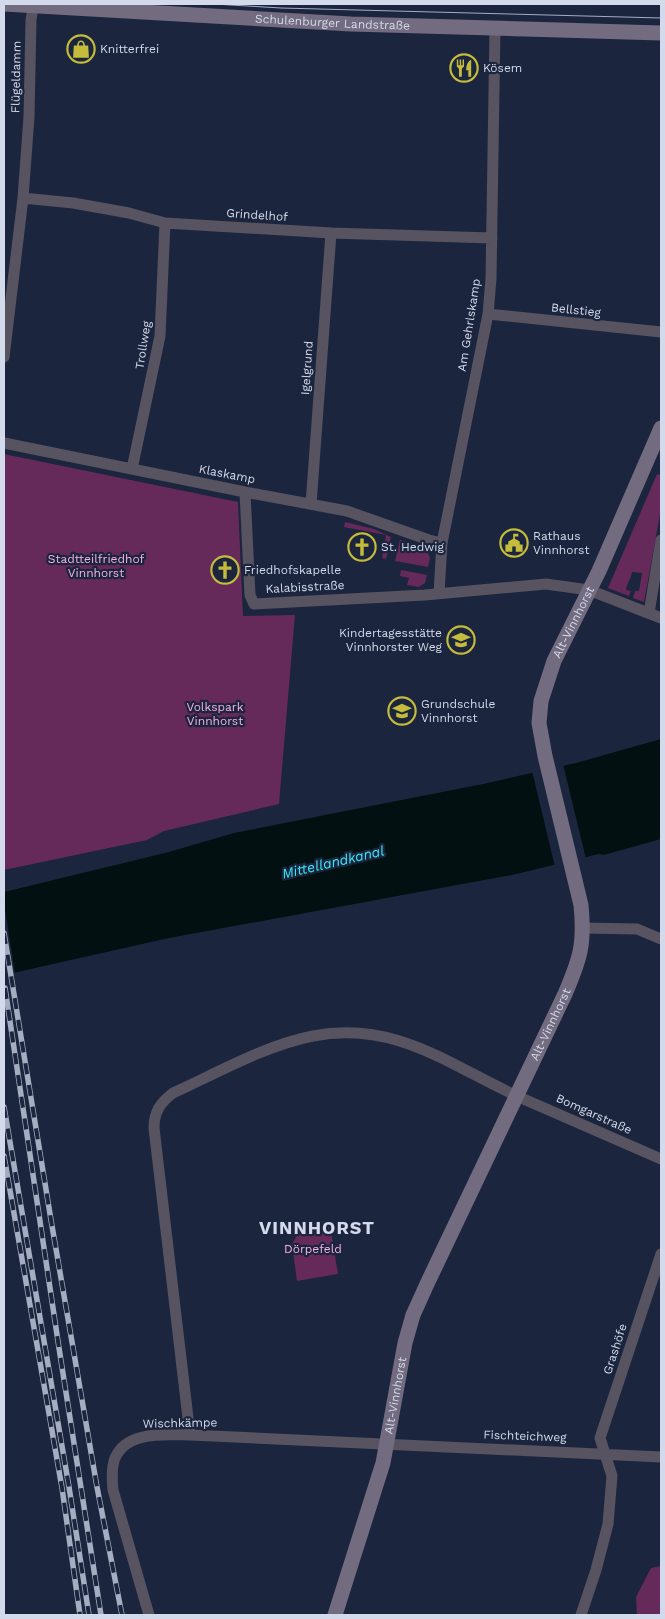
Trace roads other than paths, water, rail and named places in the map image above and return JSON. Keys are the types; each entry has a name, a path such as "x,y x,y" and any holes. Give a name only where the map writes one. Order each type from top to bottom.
{"street":[{"name":"Schulenburger Landstraße","path":"4,4 351,24 661,33"},
{"name":"Flügeldamm","path":"4,357 23,198 29,117 33,6"},
{"name":"Am Gehrlskamp","path":"439,594 442,543 488,314 491,280 495,28"},
{"name":"Grindelhof","path":"23,198 73,203 129,212 165,223 331,233 492,238"},
{"name":"Trollweg","path":"132,469 160,336 165,223"},
{"name":"Igelgrund","path":"311,504 331,233"},
{"name":"Bellstieg","path":"488,314 661,332"},
{"name":"Alt-Vinnhorst","path":"335,1615 383,1463 400,1368 413,1315 426,1284 517,1096 581,954 583,928 581,905 545,756 539,723 541,701 554,661 599,571 661,428"},
{"name":"Klaskamp","path":"4,443 347,511 442,543"},
{"name":"Kalabisstraße","path":"245,492 250,595 254,604 439,594"},
{"path":"649,614 661,540"},
{"path":"439,594 546,584 589,590 661,618"},
{"path":"583,928 637,929 661,940"},
{"path":"190,1435 154,1128 154,1118 164,1100 173,1093 290,1042 339,1032 368,1033 413,1044 517,1096"},
{"name":"Bomgarstraße","path":"517,1096 661,1159"},
{"name":"Grashöfe","path":"581,1615 596,1570 608,1524 612,1476 600,1438 661,1254"},
{"name":"Wischkämpe","path":"149,1615 113,1490 112,1472 115,1457 124,1447 137,1438 155,1435 387,1444"},
{"name":"Fischteichweg","path":"387,1444 661,1457"}],"water":[{"name":"Mittellandkanal","path":"661,739 661,839 604,855 599,854 512,875 169,938 4,975 4,892 169,852 234,833 483,784 576,763"}],"tram line":[{"path":"214,4 281,8 661,18"}],"railway":[{"path":"4,933 97,1487 122,1615"},
{"path":"5,988 101,1615"},
{"path":"4,1107 89,1615"},
{"path":"4,1156 62,1488 80,1615"}],"place":[{"name":"Knitterfrei","path":"81,49"},
{"name":"Kösem","path":"464,68"},
{"name":"Rathaus Vinnhorst","path":"514,543"},
{"name":"St. Hedwig","path":"362,547"},
{"name":"Friedhofskapelle","path":"225,570"},
{"name":"Kindertagesstätte Vinnhorster Weg","path":"461,640"},
{"name":"Grundschule Vinnhorst","path":"402,711"}],"district":[{"name":"VINNHORST","path":"317,1227"}],"park label":[{"name":"Stadtteilfriedhof Vinnhorst","path":"96,566"},
{"name":"Volkspark Vinnhorst","path":"215,714"},
{"name":"Dörpefeld","path":"313,1249"}]}
